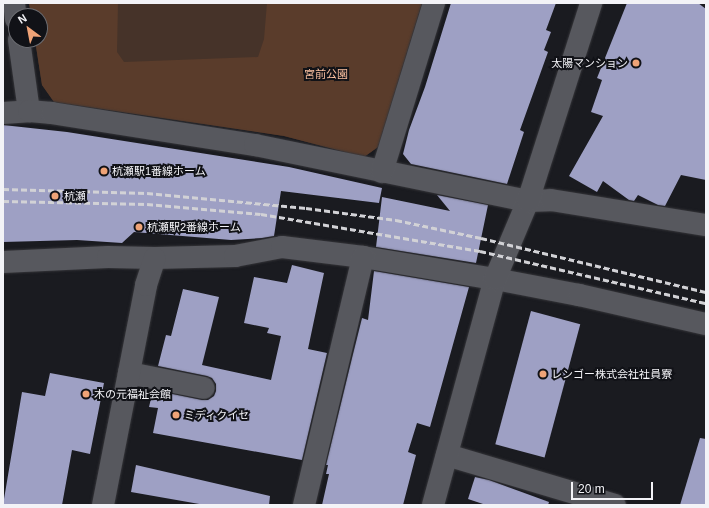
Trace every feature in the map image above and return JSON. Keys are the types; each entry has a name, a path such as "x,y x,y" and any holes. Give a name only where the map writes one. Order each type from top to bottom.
{"street":[{"path":"382,172 434,3"},
{"path":"433,505 495,279 528,201 591,3"},
{"path":"20,48 29,112"},
{"path":"3,113 52,113 255,145 528,201 551,200 706,225"},
{"path":"3,262 108,257 154,258 235,256 282,246 363,257 495,279 579,295 706,324"},
{"path":"304,505 363,257"},
{"path":"103,505 146,285 154,258"},
{"path":"129,374 204,388"},
{"path":"447,455 588,501 615,505"}],"green space":[{"name":"宮前公園","path":"29,3 422,3 378,147 364,157 284,136 54,102 42,85 36,48 48,48 48,8 30,8"},
{"name":"宮前公園","path":"29,3 118,3 117,52 124,62 258,57 264,39 267,3 422,3 378,147 364,157 284,136 54,102 42,85 36,48 48,48 48,8 30,8"}],"building":[{"path":"451,3 556,3 546,30 551,32 544,50 548,52 520,130 524,132 507,184 411,164 403,154 409,130 425,87"},
{"path":"627,3 698,3 706,9 706,180 681,175 665,206 658,205 638,195 634,201 629,200 603,181 597,192 569,176 603,116 591,112 602,80 597,78"},
{"path":"3,125 67,132 289,167 382,188 379,203 281,191 274,236 262,238 231,240 134,232 122,243 77,240 3,242"},
{"path":"437,195 488,205 476,263 376,247 382,197 450,211"},
{"path":"292,265 324,273 308,349 327,353 302,460 153,433 158,408 149,407 153,390 202,400 208,400 214,396 216,391 216,384 212,378 158,366 166,335 171,336 183,289 219,297 202,365 271,380 281,336 267,333 269,328 244,323 254,277 287,283"},
{"path":"374,271 469,287 430,427 417,423 408,452 416,455 403,505 322,505 329,474 326,474 328,465 326,465 352,358 362,318 368,320"},
{"name":"レンゴー株式会社社員寮","path":"531,311 580,324 545,457 495,444"},
{"path":"50,373 104,383 90,454 72,450 62,505 3,505 22,392 45,396"},
{"path":"700,438 706,439 706,505 680,505"},
{"path":"136,465 270,496 269,505 205,505 131,492"},
{"path":"475,477 489,480 549,502 548,505 486,505 468,499"}],"railway":[{"path":"3,189 147,193 306,208 396,220 481,238 706,292"},
{"path":"3,201 147,204 261,214 480,251 706,303"}],"place":[{"name":"太陽マンション","path":"636,63"},
{"name":"杭瀬駅1番線ホーム","path":"104,171"},
{"name":"杭瀬","path":"55,196"},
{"name":"杭瀬駅2番線ホーム","path":"139,227"},
{"name":"レンゴー株式会社社員寮","path":"543,374"},
{"name":"木の元福祉会館","path":"86,394"},
{"name":"ミディクイセ","path":"176,415"}]}
